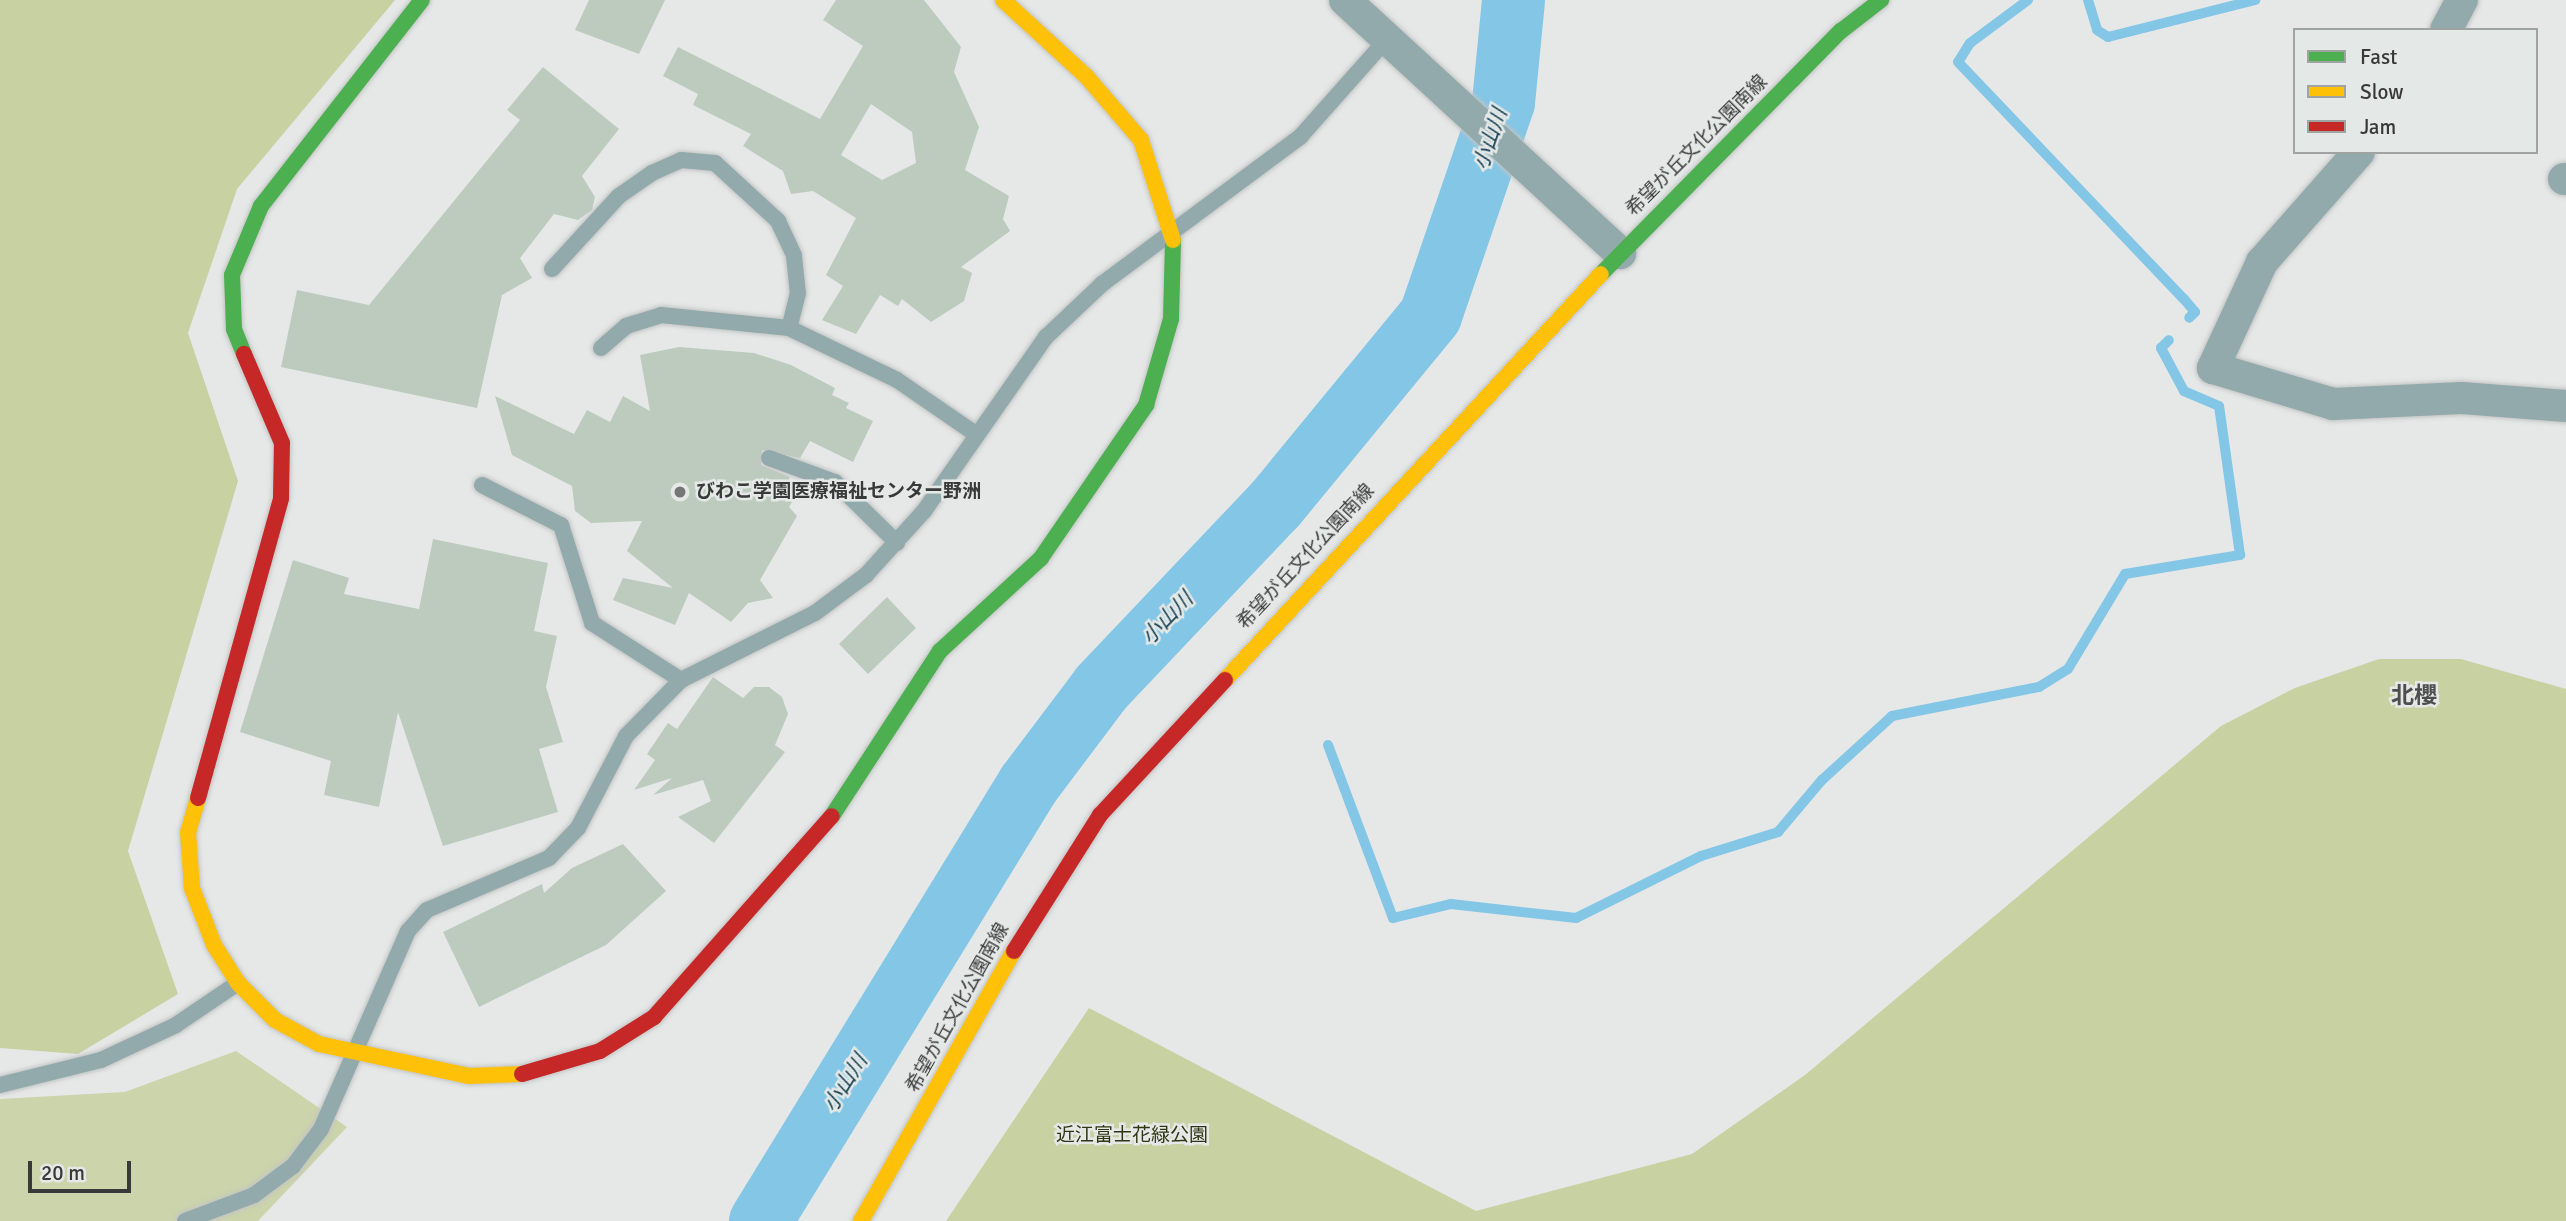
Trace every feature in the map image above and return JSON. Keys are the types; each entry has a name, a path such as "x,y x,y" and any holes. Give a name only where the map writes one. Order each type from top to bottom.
{"street":[{"path":"422,0 261,206 232,275 234,329 282,443 281,498 188,832 192,888 238,983 275,1020 318,1044 469,1076 533,1073 600,1051 654,1017 844,803 940,651 1041,558 1082,504 1146,405 1171,319 1173,231 1140,140 1086,76 1003,0"},
{"path":"1345,0 1620,253"},
{"name":"希望が丘文化公園南線","path":"861,1221 1024,932 1100,815 1620,253 1841,31 1881,0"},
{"path":"2447,28 2462,0"},
{"path":"2357,154 2262,262 2213,368 2333,404 2462,398 2566,407"}],"lane":[{"path":"185,1221 254,1195 293,1166 321,1129 417,921 427,911 549,858 578,828 626,736 681,680 815,613 897,543 1046,337 1102,284 1300,137 1387,39"},
{"path":"552,269 619,196 652,173 681,160 715,163 778,220 794,256 798,293 789,328"},
{"path":"601,348 626,326 661,315 789,328 897,380 977,435"},
{"path":"769,457 835,482 897,543"},
{"path":"482,485 561,525 592,623 681,680"},
{"path":"0,1085 101,1060 176,1025 238,983"}],"green space":[{"path":"0,0 395,0 237,189 188,333 238,481 128,851 178,994 78,1054 0,1048"},
{"name":"近江富士花緑公園","path":"2379,659 2461,659 2566,689 2566,1221 946,1221 1089,1008 1476,1211 1692,1154 1805,1075 2221,726 2295,688"},
{"path":"236,1051 347,1127 258,1221 0,1221 0,1099 125,1092"}],"building":[{"path":"589,0 665,0 639,54 575,30"},
{"path":"836,0 924,0 961,47 954,72 979,127 965,170 1009,196 1003,219 1010,231 961,267 972,273 964,301 931,322 902,299 898,306 880,295 856,334 822,320 843,286 826,275 856,218 813,191 791,194 783,171 743,146 751,134 693,105 698,94 663,76 678,47 820,119 863,46 823,20","holes":["871,104 912,132 916,163 882,180 841,155"]},
{"path":"543,67 619,129 582,176 595,197 592,210 578,220 554,214 520,258 532,278 502,295 477,408 281,367 297,290 369,305 520,120 507,110"},
{"path":"679,347 754,353 791,365 835,388 832,395 849,403 846,408 873,421 853,462 810,441 800,458 762,450 761,465 790,477 782,493 795,497 789,507 797,516 760,580 773,598 748,603 731,622 689,593 675,625 613,600 623,578 673,588 627,551 642,521 591,523 575,511 572,486 512,455 495,396 574,434 587,410 610,422 623,396 650,411 640,355"},
{"path":"433,539 548,563 534,631 557,636 546,687 563,742 539,749 558,812 443,846 398,712 379,807 324,795 331,761 240,732 293,560 349,578 344,594 419,609"},
{"path":"887,597 916,628 868,674 839,644"},
{"path":"713,677 743,698 754,687 769,687 782,697 788,714 775,745 785,752 714,843 678,817 711,801 703,780 653,795 672,778 634,790 655,760 647,754 668,723 677,729"},
{"path":"623,844 666,891 606,945 479,1007 443,932 542,884 544,893 572,868"}],"waterway":[{"name":"小山川","path":"760,1221 1028,784 1101,687 1274,505 1430,315 1503,102 1513,0"},
{"path":"2028,0 1970,43 1958,62 2184,299 2195,312 2189,318"},
{"path":"2088,0 2097,30 2108,37 2255,0"},
{"path":"1328,745 1393,918 1451,904 1576,918 1701,856 1778,832 1822,780 1892,716 2039,687 2068,669 2125,574 2240,555 2219,406 2184,391 2161,348 2169,340"}],"traffic: fast":[{"path":"244,354 234,329 232,275 261,206 422,0"},
{"path":"1601,274 1841,31 1881,0"},
{"path":"832,816 940,651 1041,558 1146,405 1171,319 1173,240"}],"traffic: slow":[{"path":"1003,0 1086,76 1141,140 1173,240"},
{"path":"1225,680 1601,274"},
{"path":"198,798 188,832 192,888 214,945 238,983 275,1020 319,1044 469,1076 522,1074"},
{"path":"861,1221 1014,951"}],"traffic: jam":[{"path":"198,798 281,498 282,443 244,354"},
{"path":"1014,951 1100,815 1225,680"},
{"path":"522,1074 600,1051 654,1017 832,816"}],"place":[{"name":"びわこ学園医療福祉センター野洲","path":"680,492"}],"district":[{"name":"北櫻","path":"2414,696"}]}
